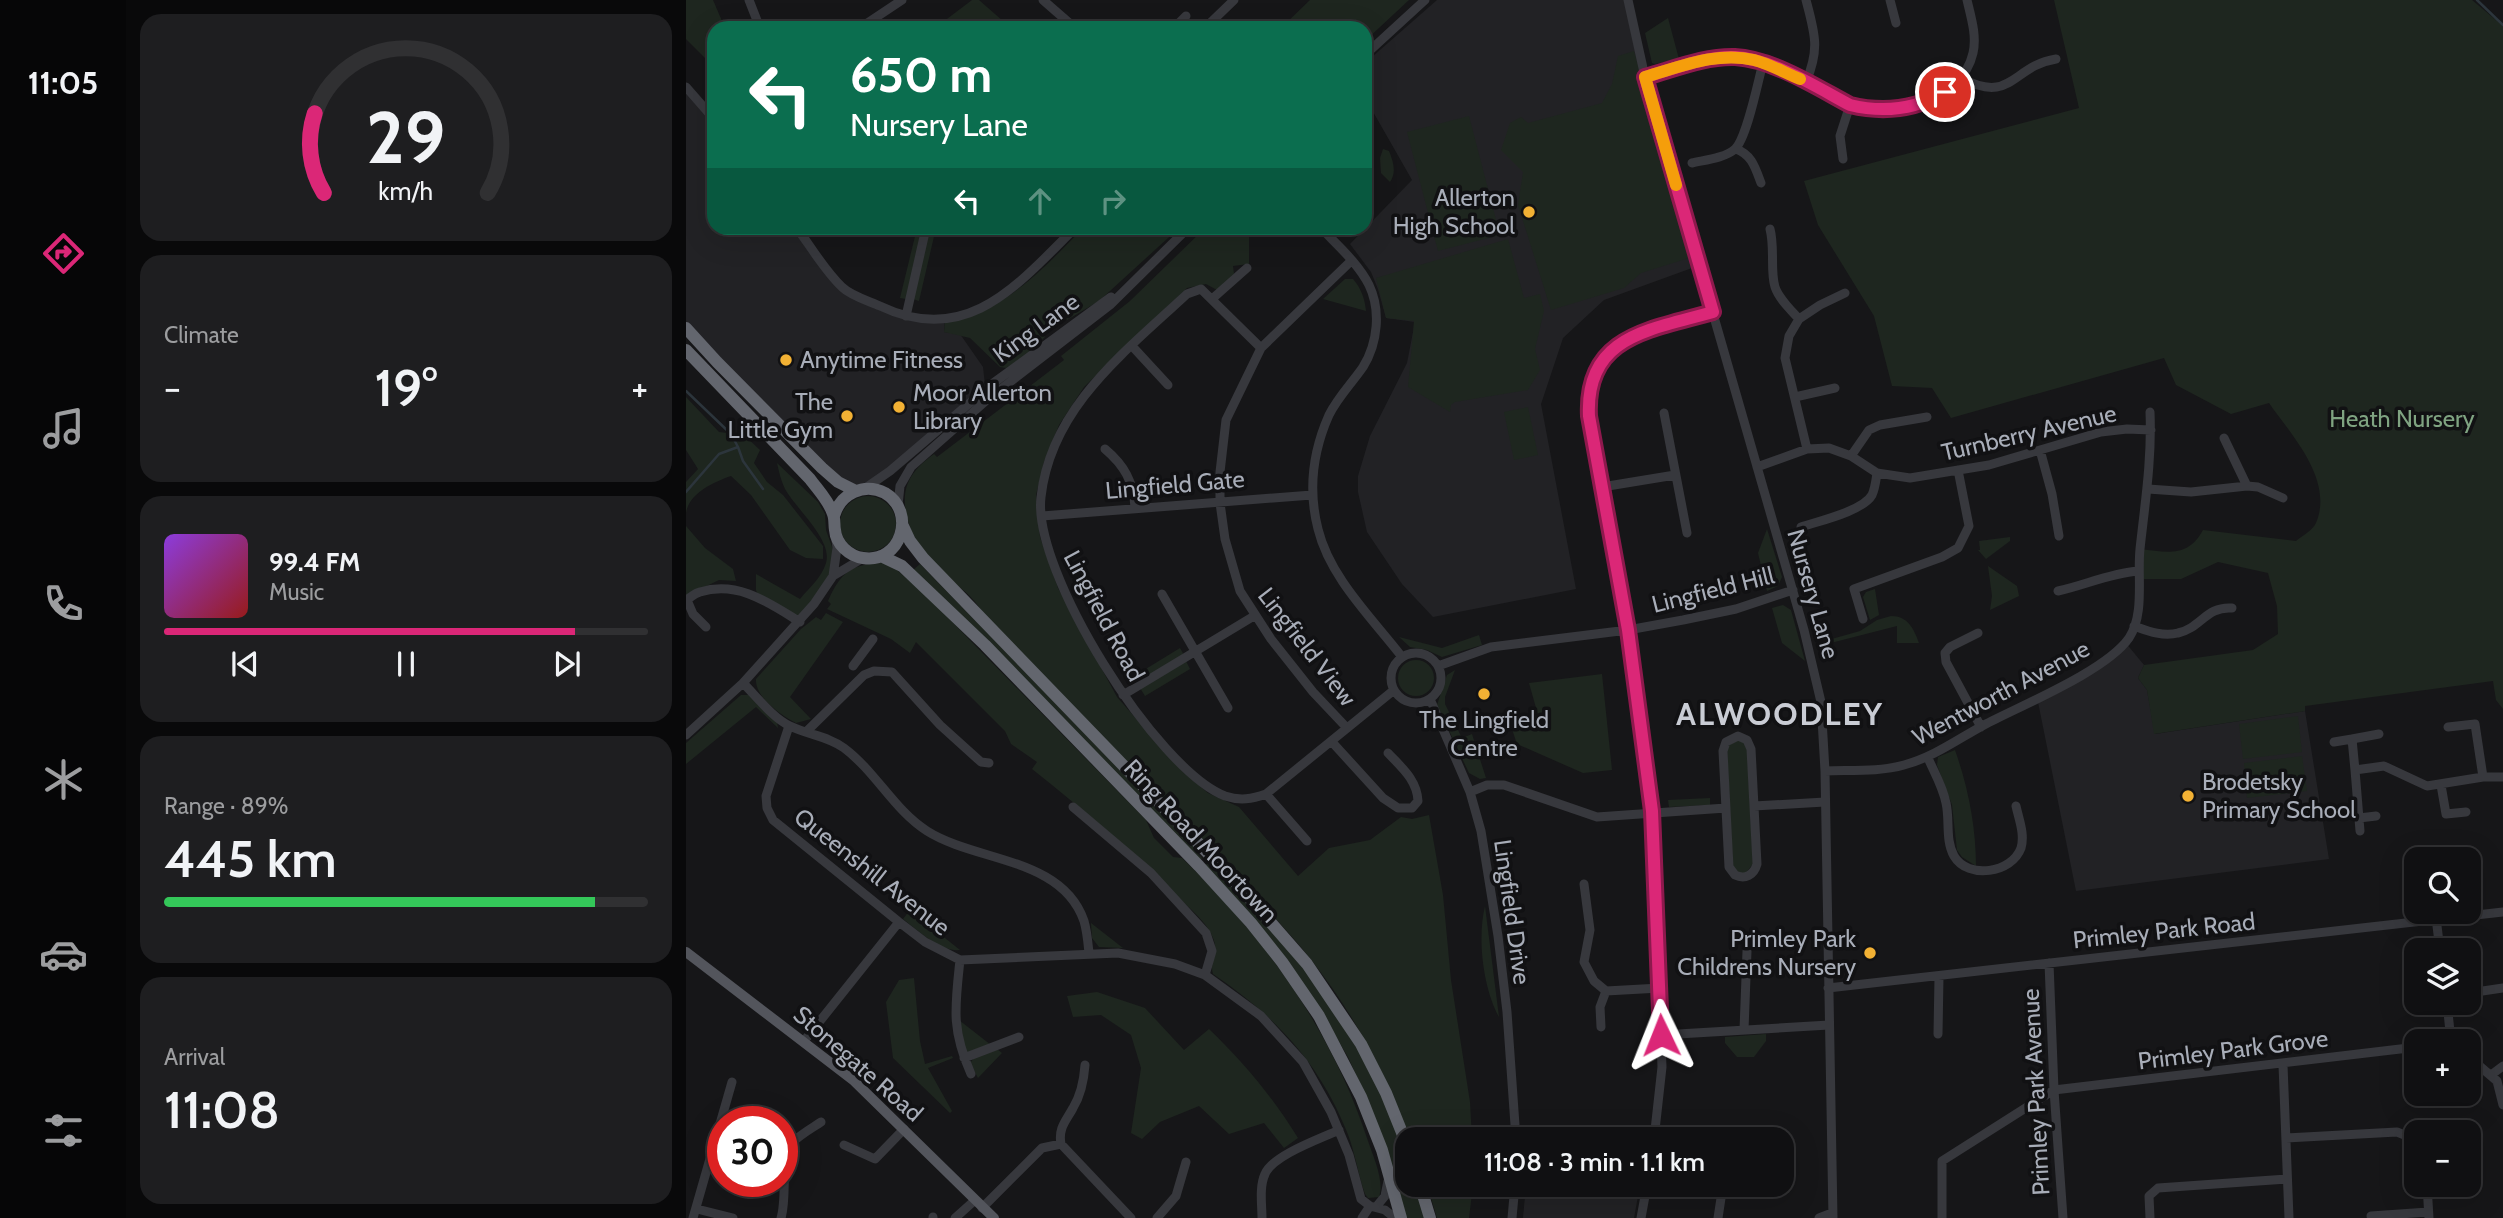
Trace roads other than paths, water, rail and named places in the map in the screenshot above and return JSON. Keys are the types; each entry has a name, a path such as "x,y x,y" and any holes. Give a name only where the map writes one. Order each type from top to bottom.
{"highway":[{"path":"686,328 838,482 860,490 882,492 898,505 903,526 898,542 890,551 881,556 863,558 845,550 835,533 834,516 810,479 686,351"},
{"path":"834,516 841,502 860,490"},
{"name":"Ring Road Moortown","path":"903,526 923,558 1267,915 1307,964 1361,1044 1400,1127"},
{"name":"Ring Road Moortown","path":"881,556 902,566 978,638 1251,923 1282,962 1325,1028 1361,1097 1389,1175 1401,1218"},
{"path":"1424,1197 1430,1218"}],"main road":[{"name":"Stonegate Road","path":"686,952 853,1080 994,1218"}],"street":[{"path":"749,0 757,21"},
{"path":"870,21 902,0"},
{"path":"1043,0 1067,21"},
{"path":"1215,21 1234,0"},
{"path":"1372,48 1424,0"},
{"name":"Nursery Lane","path":"1628,0 1645,77 1793,590 1821,702 1825,771 1832,1216"},
{"path":"1806,0 1816,41 1815,58 1806,82"},
{"path":"1891,0 1896,23"},
{"path":"1645,77 1710,59 1736,57 1763,63 1850,105 1878,110 1910,106 1945,92 1961,78 1969,66 1975,41 1968,0"},
{"path":"1181,21 1186,16"},
{"path":"1961,78 1985,88 1998,88 2010,83 2032,65 2056,59"},
{"path":"1692,163 1722,156 1736,149 1744,133 1763,63"},
{"path":"686,87 707,112"},
{"path":"1843,159 1840,136 1850,105"},
{"path":"1736,149 1745,152 1753,161 1760,183"},
{"path":"1770,229 1774,242 1775,287 1799,319"},
{"path":"802,235 843,289 891,312 906,316 945,318 979,310 1019,285 1068,235"},
{"path":"906,316 924,235"},
{"name":"King Lane","path":"898,505 900,486 911,467 988,399 1110,305 1181,235"},
{"path":"1327,235 1351,261 1370,288 1377,317 1374,340 1364,365 1330,413 1316,454 1312,495 1317,529 1328,558 1341,579 1402,657"},
{"name":"Lingfield View","path":"1347,727 1313,692 1254,616 1240,591 1225,539 1220,503 1220,472 1226,420 1261,348 1351,261"},
{"path":"1212,299 1247,268"},
{"name":"King Lane","path":"860,490 890,471 992,384 1135,278"},
{"path":"1168,385 1132,346 1187,295 1201,289 1261,348"},
{"path":"1807,449 1785,358 1789,337 1799,319 1844,293"},
{"path":"1655,1127 1661,1082 1661,1035 1652,811 1628,630 1588,401 1601,360 1613,348 1637,336 1713,312"},
{"name":"Lingfield Road","path":"1132,346 1074,406 1052,451 1040,498 1044,540 1062,586 1123,695 1185,768 1207,787 1227,797 1248,800 1266,794"},
{"path":"1795,397 1835,388"},
{"path":"2150,412 2148,489 2134,626 2164,634 2181,633 2211,612 2224,607 2232,608"},
{"path":"1664,413 1687,533"},
{"path":"1851,456 1869,430 1927,416"},
{"name":"Turnberry Avenue","path":"1757,467 1807,449 1829,448 1851,456 1878,473 1910,478 1989,465 2101,432 2151,430"},
{"path":"2224,438 2247,486"},
{"path":"1105,449 1123,467 1131,482 1135,508"},
{"path":"2040,450 2052,494 2059,536"},
{"path":"1863,619 1854,589 1942,557 1958,548 1965,538 1969,526 1958,470"},
{"path":"1801,527 1855,509 1872,495 1878,473"},
{"path":"1602,487 1675,474"},
{"path":"2148,489 2191,492 2247,486 2259,487 2283,498"},
{"name":"Lingfield Gate","path":"1042,516 1312,495"},
{"path":"833,576 838,548 835,533"},
{"path":"686,735 743,683 800,622 833,576 863,558"},
{"path":"2058,592 2097,582 2117,573 2138,571"},
{"path":"706,627 693,614 687,600 697,592 719,588 749,592 800,622"},
{"name":"Lingfield Hill","path":"1437,666 1491,647 1628,630 1736,609 1793,590"},
{"path":"1162,594 1228,708"},
{"path":"1123,695 1254,616"},
{"name":"Wentworth Avenue","path":"1825,771 1900,766 1928,758 2088,671 2111,655 2128,638 2134,626"},
{"path":"1978,633 1950,647 1945,653 1946,662 1981,727"},
{"path":"869,673 866,664 856,662 873,639"},
{"path":"1422,654 1437,666 1440,685 1430,699 1408,702 1394,690 1391,675 1394,666 1402,657 1422,654"},
{"path":"807,731 869,673 882,670 892,672 940,725 981,762 989,763"},
{"path":"743,683 789,726 807,731 853,755 898,807 926,831 961,848 1034,870 1062,889 1079,910 1085,923 1089,953"},
{"path":"1307,841 1266,794 1394,690"},
{"name":"Lingfield Drive","path":"1430,699 1470,792 1481,831 1499,936 1515,1127"},
{"path":"2448,727 2475,724 2483,777"},
{"name":"Queenshill Avenue","path":"789,726 766,796 767,808 773,820 925,942 960,960 1089,953 1141,956 1205,975 1243,1001 1278,1033 1303,1062 1321,1090 1339,1130 1349,1154 1361,1199 1373,1207"},
{"path":"2334,742 2379,734"},
{"path":"1734,736 1743,737 1751,749 1754,806 1757,864 1753,873 1744,877 1735,875 1729,867 1723,751 1726,741 1734,736"},
{"path":"2352,739 2360,831"},
{"path":"1332,742 1383,798 1398,808 1412,808 1419,801 1418,790 1412,779 1388,753"},
{"path":"1928,758 1946,802 1950,846 1954,856 1966,867 1974,870 1996,869 2014,859 2023,838 2016,806"},
{"path":"2355,770 2384,766 2427,786 2483,777 2503,777"},
{"path":"1470,792 1486,785 1504,785 1597,817 1652,811 1726,808"},
{"path":"2441,785 2446,814 2466,813"},
{"path":"1754,806 1825,802"},
{"path":"1073,807 1151,873 1206,933 1212,951 1205,975"},
{"path":"2359,818 2376,816"},
{"path":"1584,884 1590,930 1584,962 1594,981 1606,990 1660,988"},
{"name":"Primley Park Road","path":"2481,914 2503,912"},
{"path":"804,1041 899,922"},
{"name":"Primley Park Road","path":"1828,988 2404,922"},
{"path":"1744,1030 1747,951"},
{"path":"960,960 955,1014 959,1043 971,1074"},
{"name":"Primley Park Avenue","path":"2049,963 2063,1218"},
{"path":"1938,1034 1939,977"},
{"path":"2481,991 2503,988"},
{"path":"1601,1027 1600,1007 1606,990"},
{"path":"1661,1035 1829,1025"},
{"path":"964,1058 1018,1037"},
{"name":"Primley Park Grove","path":"2054,1090 2404,1049"},
{"path":"1085,1065 1080,1093 1062,1125 1061,1144 1131,1218"},
{"path":"2283,1065 2290,1218"},
{"path":"2481,1066 2491,1074 2500,1087 2503,1105"},
{"path":"2491,1074 2503,1066"},
{"path":"732,1082 695,1213 733,1218"},
{"path":"1942,1218 1942,1161 2054,1090"},
{"path":"781,1218 785,1205 786,1154 791,1144 821,1122"},
{"path":"845,1145 874,1159 904,1129"},
{"path":"1262,1218 1264,1175 1270,1166 1339,1130"},
{"path":"2286,1138 2397,1132 2404,1135"},
{"path":"955,1218 978,1204 1042,1148 1061,1144"},
{"path":"1157,1218 1176,1196 1186,1162"},
{"path":"1362,1218 1385,1196 1389,1175"},
{"path":"2150,1218 2149,1196 2158,1188 2287,1179"},
{"path":"1512,1218 1515,1197"},
{"path":"1641,1218 1645,1197"},
{"path":"1717,1218 1721,1197"},
{"path":"2371,1216 2428,1215 2427,1197"},
{"path":"1373,1207 1385,1210 1395,1218"},
{"path":"1819,1218 1832,1216"}],"waterway":[{"path":"2477,0 2503,25"},
{"path":"686,391 731,434 738,447 719,454 686,492"},
{"path":"738,447 743,461 763,489"}],"place":[{"name":"Allerton High School","path":"1529,212"},
{"name":"Anytime Fitness","path":"786,360"},
{"name":"Moor Allerton Library","path":"899,407"},
{"name":"The Little Gym","path":"847,416"},
{"name":"The Lingfield Centre","path":"1484,694"},
{"name":"Brodetsky Primary School","path":"2188,796"},
{"name":"Primley Park Childrens Nursery","path":"1870,953"}],"district":[{"name":"ALWOODLEY","path":"1780,714"}],"park label":[{"name":"Heath Nursery","path":"2402,419"}]}
